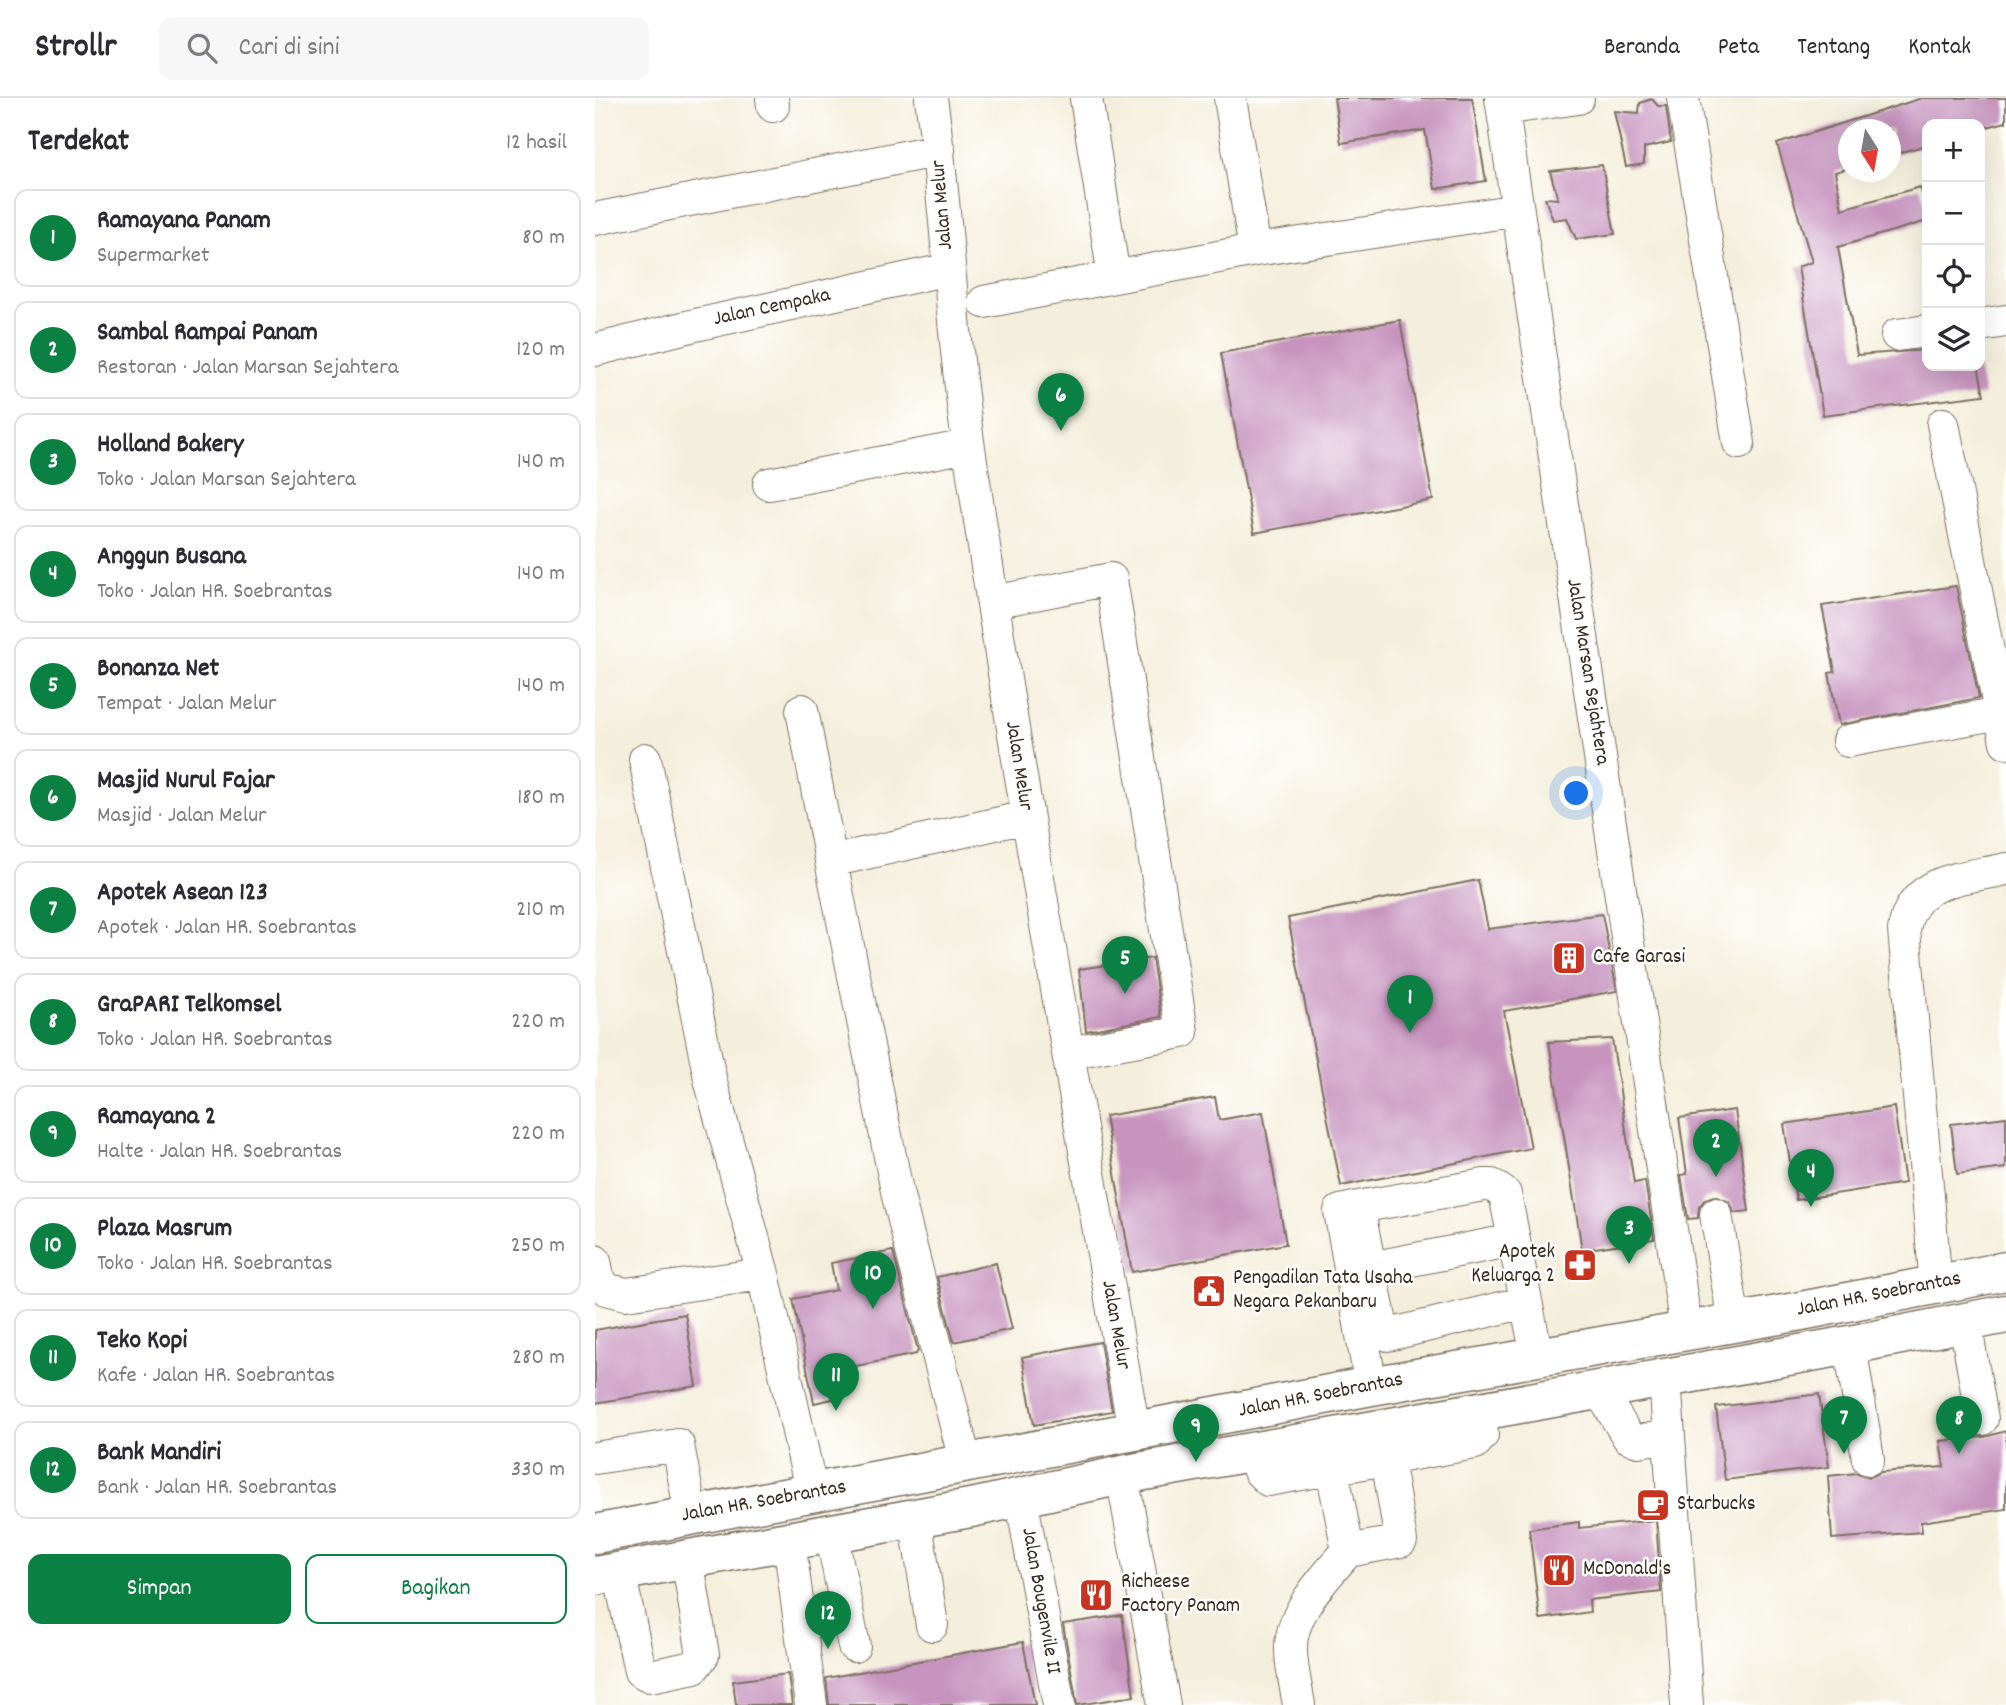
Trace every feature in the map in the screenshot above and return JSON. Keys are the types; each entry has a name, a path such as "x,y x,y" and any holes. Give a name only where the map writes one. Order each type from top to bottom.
{"main road":[{"name":"Jalan HR. Soebrantas","path":"595,1533 1371,1386 2006,1271"},
{"name":"Jalan HR. Soebrantas","path":"607,1574 1021,1497 1122,1475 1850,1345 2006,1314"}],"street":[{"name":"Jalan Melur","path":"930,98 939,150 951,311 968,446 1026,817 1134,1431"},
{"path":"1087,98 1114,277"},
{"path":"1230,98 1255,250"},
{"path":"1502,104 1578,98"},
{"path":"1683,98 1739,443"},
{"name":"Jalan Marsan Sejahtera","path":"1502,104 1686,1329"},
{"path":"595,219 939,150"},
{"path":"985,302 1255,250 1518,210"},
{"name":"Jalan Cempaka","path":"595,351 691,326 949,269"},
{"path":"1985,324 2006,321"},
{"path":"1848,741 2003,728 1943,424"},
{"path":"769,484 968,446"},
{"path":"993,602 1111,579 1182,1032 1069,1053"},
{"path":"802,710 898,1196 965,1465"},
{"path":"645,759 711,1083 763,1274 811,1494"},
{"path":"831,861 1026,817"},
{"path":"1936,1285 1904,930 1907,913 1918,895 1933,886 2006,869"},
{"path":"1371,1386 1340,1214 1340,1211 1358,1207 1492,1185 1505,1194 1537,1356"},
{"path":"1358,1207 1383,1333 1402,1332 1518,1304 1525,1296"},
{"path":"1716,1214 1734,1321"},
{"path":"1370,1268 1514,1240"},
{"path":"595,1262 598,1277 606,1289 626,1294 763,1274"},
{"path":"1395,1299 1402,1332"},
{"path":"1965,1322 1982,1419"},
{"path":"1850,1345 1868,1459"},
{"path":"1665,1377 1687,1705"},
{"path":"1599,1389 1628,1437 1638,1441 1669,1436"},
{"path":"1254,1451 1259,1471 1268,1480 1332,1469 1475,1443 1482,1435 1480,1411"},
{"path":"595,1458 678,1445 691,1515"},
{"path":"1299,1705 1290,1647 1292,1635 1306,1605 1348,1551 1401,1541 1387,1459"},
{"path":"1332,1469 1348,1551"},
{"path":"1122,1475 1164,1705"},
{"name":"Jalan Bougenvile II","path":"1021,1497 1059,1705"},
{"path":"915,1517 932,1625"},
{"path":"831,1532 854,1646"},
{"path":"789,1541 811,1705"},
{"path":"607,1574 640,1671 650,1676 694,1667 703,1655 687,1558"}],"building":[{"path":"1334,98 1472,98 1486,181 1435,189 1425,130 1341,143"},
{"path":"1922,98 2006,98 2006,122 1985,128 1985,119 1922,119 1922,146 1901,152 1901,119 1856,119"},
{"path":"1652,99 1658,106 1666,106 1671,142 1644,148 1644,164 1626,167 1614,111 1639,113 1640,103"},
{"path":"1838,125 1838,171 1835,172 1842,209 1920,187 1922,222 1838,247 1857,355 1922,350 1922,371 1979,371 1984,395 1823,415 1798,267 1812,262 1777,144"},
{"path":"1602,165 1615,234 1576,239 1567,218 1553,220 1545,198 1558,199 1550,171"},
{"path":"1400,320 1433,500 1254,533 1221,353"},
{"path":"1956,586 1979,698 1839,725 1829,673 1835,672 1822,606"},
{"path":"1478,880 1488,929 1602,914 1617,991 1504,1011 1531,1148 1341,1186 1288,918"},
{"path":"1152,958 1161,1017 1086,1031 1079,969"},
{"path":"1612,1039 1634,1183 1645,1181 1654,1239 1582,1250 1549,1042"},
{"path":"1215,1097 1219,1120 1263,1112 1286,1244 1132,1272 1105,1116"},
{"path":"1894,1107 1905,1183 1796,1200 1784,1124"},
{"path":"1735,1110 1749,1211 1734,1213 1730,1202 1714,1196 1705,1199 1699,1207 1698,1218 1688,1219 1681,1175 1687,1174 1679,1118"},
{"path":"2006,1117 2006,1168 1957,1174 1951,1124"},
{"path":"893,1251 918,1351 916,1354 846,1368 851,1395 814,1403 793,1299 836,1290 831,1263"},
{"path":"996,1263 1012,1329 954,1342 937,1277"},
{"path":"685,1314 697,1386 595,1403 595,1330"},
{"path":"1100,1342 1112,1411 1034,1425 1022,1357"},
{"path":"1819,1394 1829,1467 1725,1480 1716,1407"},
{"path":"2006,1431 2006,1509 1921,1522 1922,1532 1832,1539 1828,1476 1857,1473 1870,1477 1881,1472 1944,1467 1940,1441 1984,1437"},
{"path":"1656,1520 1661,1592 1589,1600 1590,1612 1540,1619 1529,1529 1579,1522 1579,1528"},
{"path":"1122,1615 1134,1696 1077,1705 1063,1624"},
{"path":"1023,1642 1035,1705 829,1705 826,1678"},
{"path":"788,1674 792,1705 736,1705 733,1681"}],"place":[{"name":"Masjid Nurul Fajar","path":"1061,431"},
{"name":"Cafe Garasi","path":"1569,958"},
{"name":"Bonanza Net","path":"1125,994"},
{"name":"Ramayana Panam","path":"1410,1033"},
{"name":"Sambal Rampai Panam","path":"1716,1177"},
{"name":"Anggun Busana","path":"1811,1207"},
{"name":"Holland Bakery","path":"1629,1264"},
{"name":"Apotek Keluarga 2","path":"1580,1265"},
{"name":"Pengadilan Tata Usaha Negara Pekanbaru","path":"1209,1291"},
{"name":"Plaza Masrum","path":"873,1309"},
{"name":"Teko Kopi","path":"836,1411"},
{"name":"Apotek Asean 123","path":"1844,1454"},
{"name":"GraPARI Telkomsel","path":"1959,1454"},
{"name":"Ramayana 2","path":"1196,1462"},
{"name":"Starbucks","path":"1653,1505"},
{"name":"McDonald's","path":"1559,1570"},
{"name":"Richeese Factory Panam","path":"1096,1595"},
{"name":"Bank Mandiri","path":"828,1649"}]}
